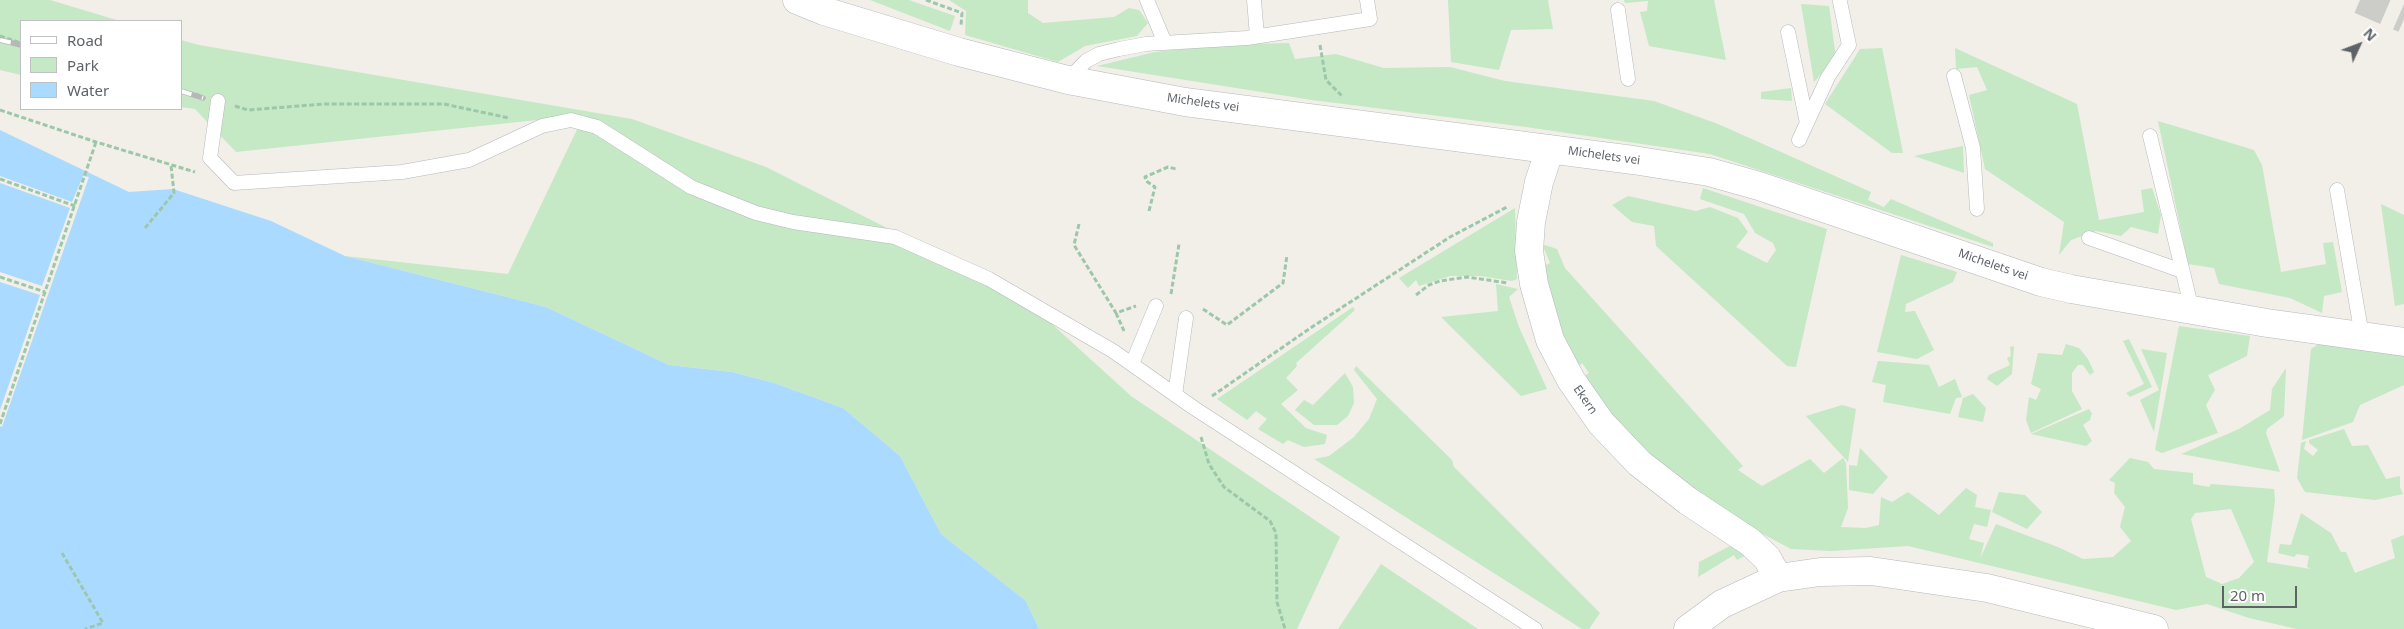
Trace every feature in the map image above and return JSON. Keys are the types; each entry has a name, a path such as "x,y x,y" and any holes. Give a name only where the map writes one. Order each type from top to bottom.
{"street":[{"name":"Michelets vei","path":"797,0 824,11 959,52 1068,80 1185,102 1550,149 1709,172 1759,186 2041,282 2192,310 2404,342"},
{"name":"Ekern","path":"1550,149 1539,182 1529,251 1534,284 1550,340 1570,380 1600,423 1639,463 1688,501 1750,542 1767,558 1778,578"},
{"path":"1688,629 1722,604 1778,578 1820,572 1872,571 1917,576 1987,588 2154,629"}],"lane":[{"path":"1147,0 1165,43"},
{"path":"1254,0 1257,36"},
{"path":"1068,80 1086,61 1099,54 1146,44 1257,36 1370,19 1367,0"},
{"path":"1799,140 1828,78 1849,45 1840,2"},
{"path":"1618,10 1628,79"},
{"path":"1788,32 1807,123"},
{"path":"1954,76 1973,148 1977,209"},
{"path":"218,101 210,158 234,183 402,172 469,160 542,126 571,120 597,127 691,187 756,213 793,222 895,237 989,279 1132,364 1194,408 1535,629"},
{"path":"2150,136 2192,310"},
{"path":"2337,190 2362,336"},
{"path":"2089,238 2182,271"},
{"path":"1132,364 1160,302"},
{"path":"1175,395 1186,318"}],"path":[{"path":"926,0 962,13 959,52"},
{"path":"0,36 20,43"},
{"path":"1321,49 1326,80 1342,95"},
{"path":"218,101 248,110 324,104 444,104 542,126"},
{"path":"0,110 96,142 234,183"},
{"path":"0,424 96,142"},
{"path":"144,228 174,193 171,165"},
{"path":"1149,211 1156,187 1146,180 1145,177 1168,167 1176,169"},
{"path":"0,179 74,206"},
{"path":"1285,629 1277,602 1276,533 1270,521 1224,486 1209,464 1194,408 1312,327 1450,237 1514,203"},
{"path":"1079,224 1074,245 1116,313 1140,305"},
{"path":"1160,302 1171,294 1179,244"},
{"path":"1195,304 1227,325 1283,283 1287,255"},
{"path":"0,277 45,292"},
{"path":"1416,295 1429,285 1440,280 1468,277 1512,284 1534,284"},
{"path":"1171,294 1179,296"},
{"path":"62,552 103,623 85,629"}],"green space":[{"path":"0,0 50,0 117,20 20,20 20,75 0,70"},
{"path":"870,0 909,0 955,16 950,31"},
{"path":"949,0 1028,0 1028,13 1043,23 1114,17 1129,8 1139,10 1148,23 1137,36 1085,46 1058,62 965,35 966,11"},
{"path":"1448,0 1548,0 1553,29 1511,30 1499,70 1451,62"},
{"path":"1624,0 1714,0 1726,60 1649,46 1640,12 1647,11 1648,1 1625,3"},
{"path":"1801,4 1829,6 1836,58 1814,82"},
{"path":"182,40 199,45 632,119 766,167 1020,295 1131,396 1340,537 1297,629 1039,629 1026,601 941,534 900,456 843,408 774,383 732,372 669,365 546,307 345,256 508,274 584,115 236,152 195,109 182,107"},
{"path":"1289,43 1295,59 1336,54 1384,68 1450,67 1505,81 1654,101 1718,124 1871,192 1868,200 1884,207 1891,199 1993,243 1993,247 1710,154 1526,127 1312,100 1097,66 1155,52 1216,45"},
{"path":"1882,48 1903,153 1892,153 1825,104 1860,49"},
{"path":"1955,48 2077,104 2099,220 2144,212 2141,190 2152,188 2161,215 2158,234 2131,227 2121,236 2096,231 2071,240 2059,255 2064,222 1985,169 1969,95 1987,90 1977,67 1956,69"},
{"path":"1791,88 1792,101 1761,99 1761,92"},
{"path":"2158,121 2254,150 2262,165 2281,272 2326,264 2323,243 2333,242 2342,292 2324,296 2322,313 2290,298 2219,284 2214,268 2188,264"},
{"path":"1963,146 1964,173 1914,156"},
{"path":"1703,188 1827,229 1796,367 1787,366 1656,246 1654,226 1632,222 1612,205 1628,196 1696,211 1710,207 1738,218 1748,232 1736,247 1767,263 1776,250 1773,243 1755,233 1744,214 1700,199"},
{"path":"2381,204 2404,215 2404,304 2395,306"},
{"path":"1515,208 1517,279 1512,281 1480,276 1450,276 1419,286 1416,280 1408,288 1399,278"},
{"path":"1542,244 1557,249 1565,268 1743,466 1738,470 1762,486 1810,459 1824,473 1843,458 1846,463 1848,508 1841,527 1866,528 1879,525 1881,497 1892,502 1908,492 1939,515 1966,488 1977,495 1975,507 1991,510 1987,527 1974,524 1969,539 1984,543 1980,559 1996,524 2058,547 2083,559 2113,557 2131,541 2120,527 2125,507 2114,493 2115,483 2109,480 2130,458 2148,462 2154,469 2193,473 2193,484 2209,487 2211,484 2274,489 2275,501 2267,562 2311,569 2307,567 2309,556 2297,554 2294,557 2278,553 2280,544 2291,545 2301,513 2331,533 2341,552 2346,552 2355,573 2395,558 2391,540 2404,535 2404,629 2297,629 2249,618 2207,604 2176,610 1908,546 1831,551 1791,549 1740,522 1656,461 1613,420 1584,376 1589,373 1582,363 1574,370 1553,321 1542,267 1550,263","holes":["2231,509 2254,562 2239,578 2222,584 2206,577 2191,519 2195,513"]},
{"path":"1901,255 1957,272 1953,282 1906,304 1905,312 1915,311 1934,350 1917,359 1877,352"},
{"path":"1496,284 1518,289 1509,297 1519,327 1547,389 1521,396 1441,317 1498,311"},
{"path":"1353,307 1355,310 1296,363 1297,366 1286,378 1298,390 1281,404 1306,428 1327,435 1325,444 1304,447 1288,440 1283,444 1258,429 1267,419 1256,411 1247,420 1217,399"},
{"path":"2179,326 2250,336 2247,356 2208,375 2215,390 2206,405 2218,433 2162,453 2155,450"},
{"path":"2129,339 2152,387 2130,397 2126,393 2144,384 2123,341"},
{"path":"2322,342 2404,356 2404,385 2360,405 2353,422 2302,440 2311,349"},
{"path":"2066,344 2079,348 2088,359 2094,372 2090,375 2083,365 2078,365 2072,373 2072,391 2082,409 2031,433 2026,420 2029,397 2036,400 2041,389 2031,384 2038,353 2062,355"},
{"path":"2014,346 2012,374 1997,386 1987,379 1989,375 2010,365 2007,358 2011,356 2010,347"},
{"path":"2141,349 2167,353 2154,432 2140,400 2159,390"},
{"path":"1878,361 1929,365 1939,387 1955,379 1962,397 1956,398 1950,414 1883,402 1886,385 1872,382"},
{"path":"1356,366 1452,460 1454,467 1600,613 1589,629 1582,629 1314,459 1329,456 1354,437 1369,419 1377,399 1354,370"},
{"path":"2286,368 2284,416 2267,429 2266,433 2280,472 2181,454 2239,429 2270,410 2272,389"},
{"path":"1345,373 1353,387 1354,403 1348,416 1337,425 1314,425 1295,410 1304,400 1313,405"},
{"path":"1973,394 1986,408 1983,422 1958,417 1963,398"},
{"path":"1842,405 1856,409 1848,462 1806,416"},
{"path":"2089,409 2092,413 2090,420 2083,425 2092,441 2086,446 2031,434"},
{"path":"2344,429 2352,446 2368,445 2386,479 2400,476 2400,487 2403,494 2375,500 2305,492 2297,478 2301,443 2306,441 2304,449 2313,456 2318,450 2309,443 2309,440"},
{"path":"1860,448 1888,477 1873,494 1849,490 1849,465 1857,466"},
{"path":"1999,492 2025,495 2042,512 2027,529 1992,512"},
{"path":"1736,543 1745,556 1737,560 1734,555 1698,577 1699,562"},
{"path":"1381,564 1478,629 1338,629"}],"water":[{"path":"0,130 129,192 173,189 271,221 345,256 546,307 669,365 732,372 774,383 843,408 900,456 941,534 1026,601 1039,629 0,629"}],"pier":[{"path":"0,176 72,202 83,176 89,177 2,427 0,426 0,410 40,295 0,282 0,272 42,286 70,208 0,183"}],"tunnel":[{"path":"2360,0 2404,19"}],"railway":[{"path":"0,40 20,45"},
{"path":"182,91 203,98"}]}
